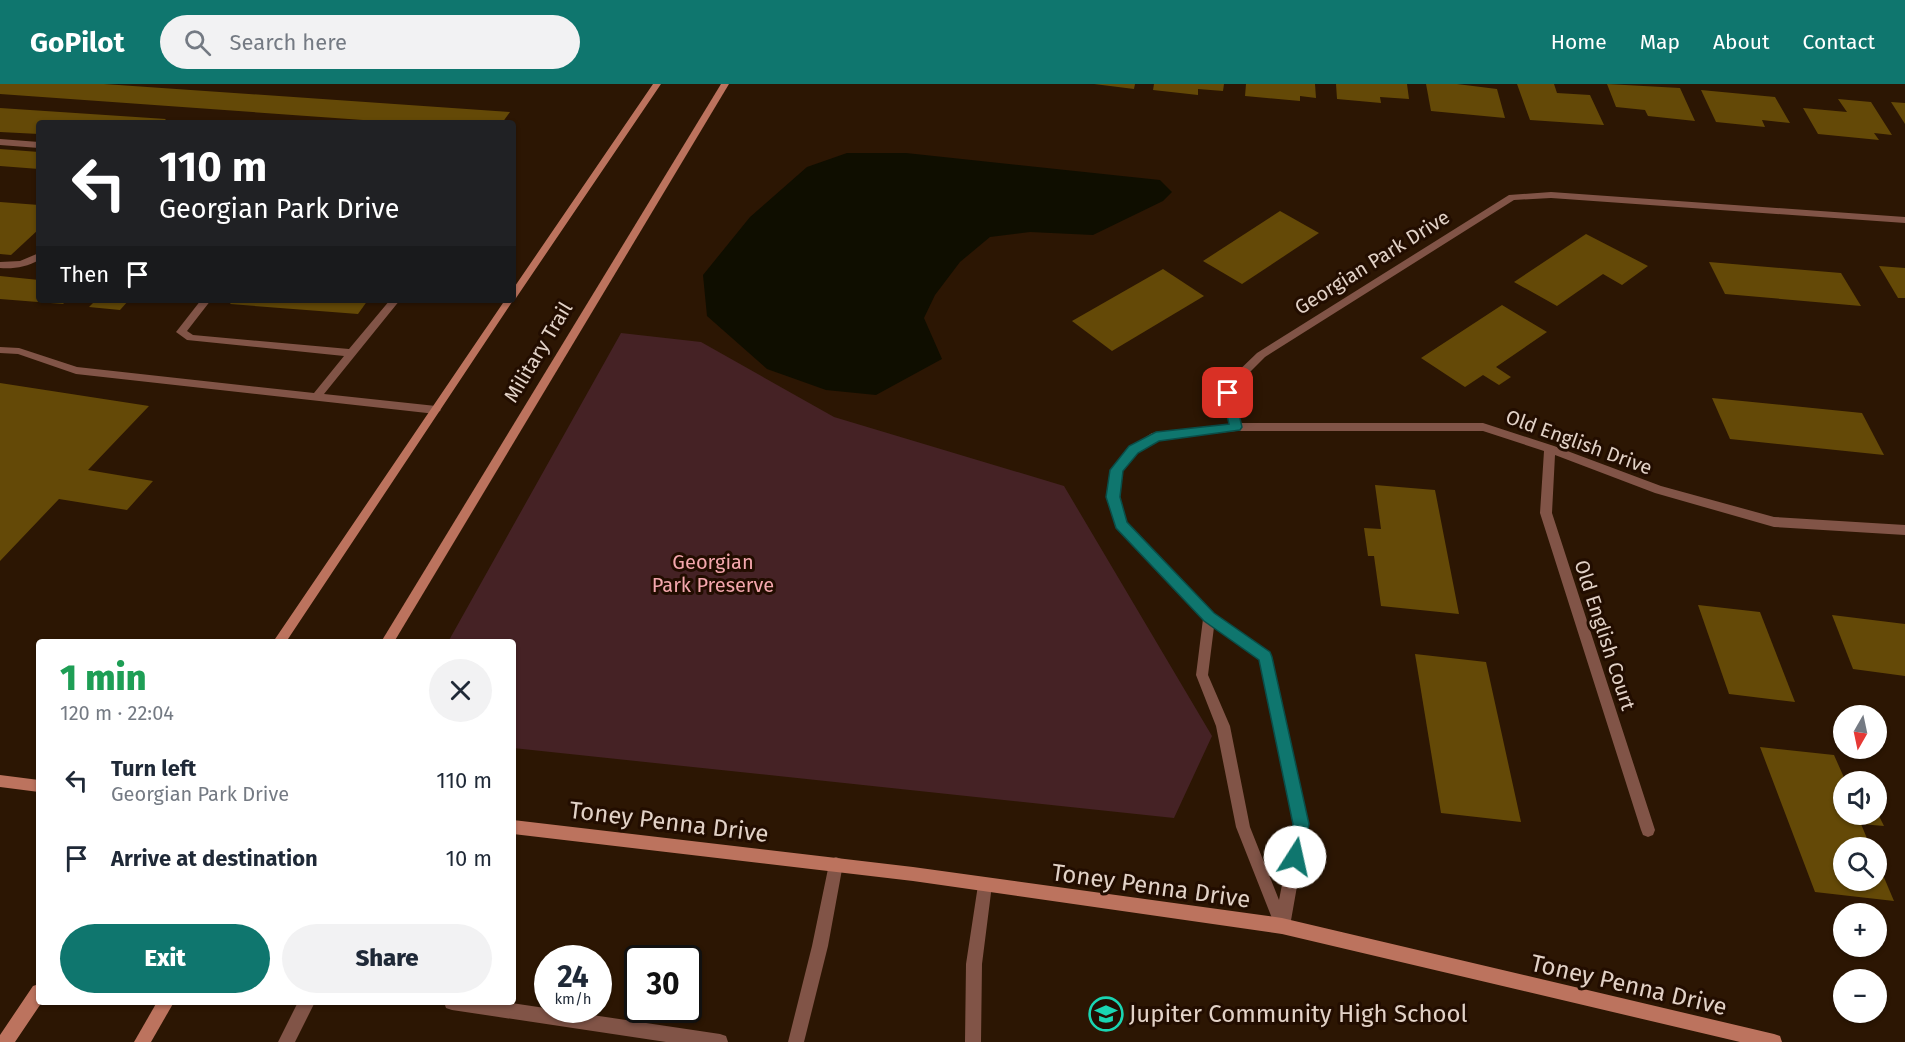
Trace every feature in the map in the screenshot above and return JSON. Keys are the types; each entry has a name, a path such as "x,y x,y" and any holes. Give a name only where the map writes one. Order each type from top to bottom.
{"main road":[{"path":"516,292 657,84"},
{"name":"Military Trail","path":"389,639 725,84"},
{"path":"281,639 508,303"},
{"path":"0,781 36,786"},
{"name":"Toney Penna Drive","path":"516,827 836,864 1282,926 1774,1042"},
{"path":"5,1042 36,996"},
{"path":"142,1042 164,1005"}],"street":[{"path":"0,142 36,145"},
{"name":"Georgian Park Drive","path":"1236,427 1228,393 1234,382 1261,355 1512,197 1551,195 1905,219"},
{"path":"0,265 11,266 31,262 36,258"},
{"path":"204,303 182,332 192,338 352,353"},
{"path":"316,397 393,303"},
{"path":"0,350 20,351 76,370 436,410"},
{"path":"1236,427 1156,436 1134,450 1116,470 1113,497 1121,525 1209,617 1265,657 1301,824 1282,926"},
{"name":"Old English Drive","path":"1236,427 1483,427 1550,449 1659,490 1774,522 1905,530"},
{"name":"Old English Court","path":"1550,449 1546,513 1648,830"},
{"path":"1209,617 1202,675 1223,726 1243,827 1282,926"},
{"path":"796,1042 820,946 836,864"},
{"path":"973,1042 974,964 985,885"},
{"path":"286,1042 305,1005"},
{"path":"472,1005 720,1042"}],"green space":[{"name":"Georgian Park Preserve","path":"621,333 701,342 834,417 1064,486 1212,736 1174,818 516,748 516,639 450,639"}],"shaded area":[{"path":"847,153 906,153 1160,180 1172,192 1163,201 1093,235 1030,232 990,237 960,262 935,295 924,318 942,359 876,395 826,390 767,369 707,316 703,275 750,217 807,167"}],"building":[{"path":"0,84 104,84 510,112 504,120 363,120 0,94"},
{"path":"1094,84 1135,84 1134,89"},
{"path":"1154,84 1224,84 1223,91 1198,89 1198,95 1153,90"},
{"path":"1246,84 1315,84 1316,98 1300,96 1300,101 1245,96"},
{"path":"1336,84 1407,84 1409,99 1380,97 1381,103 1337,99"},
{"path":"1426,84 1457,84 1497,89 1505,118 1431,111"},
{"path":"1517,84 1554,84 1557,93 1590,95 1604,125 1530,120"},
{"path":"1607,84 1680,88 1695,121 1648,116 1645,110 1616,107"},
{"path":"1701,90 1775,97 1790,123 1762,120 1765,127 1716,122"},
{"path":"1838,99 1871,102 1892,135 1874,133 1879,140 1818,134 1803,108 1847,112"},
{"path":"1891,102 1905,103 1905,124"},
{"path":"0,108 166,119 36,120 36,134 0,132"},
{"path":"0,149 36,152 36,169 0,166"},
{"path":"0,202 36,205 36,232 11,255 0,254"},
{"path":"1280,211 1319,233 1242,284 1203,261"},
{"path":"1586,234 1648,266 1622,285 1603,274 1557,306 1514,282"},
{"path":"1709,262 1841,273 1861,306 1725,294"},
{"path":"1879,266 1905,268 1905,298 1898,298"},
{"path":"1163,269 1204,296 1112,351 1072,321"},
{"path":"0,276 36,280 36,302 0,299"},
{"path":"93,303 126,303 120,310 89,307"},
{"path":"231,303 366,303 358,314"},
{"path":"1502,305 1547,332 1496,367 1511,377 1499,385 1483,375 1465,387 1421,358"},
{"path":"0,383 149,406 88,470 153,481 127,510 59,499 0,561"},
{"path":"1712,398 1862,413 1884,455 1730,439"},
{"path":"1375,485 1435,490 1459,614 1381,606 1374,556 1368,556 1364,528 1381,529"},
{"path":"1698,605 1760,612 1795,702 1729,694"},
{"path":"1832,615 1905,624 1905,676 1853,669"},
{"path":"1415,654 1486,662 1521,822 1441,813"},
{"path":"1760,747 1833,755 1833,759 1836,759 1841,771 1833,771 1833,825 1861,825 1866,837 1833,837 1833,891 1887,891 1887,885 1894,901 1815,892"}],"place":[{"name":"Jupiter Community High School","path":"1106,1014"}],"route":[{"path":"1228,393 1236,427 1156,436 1134,450 1116,470 1113,497 1121,525 1209,617 1265,657 1301,824 1295,857"}]}
